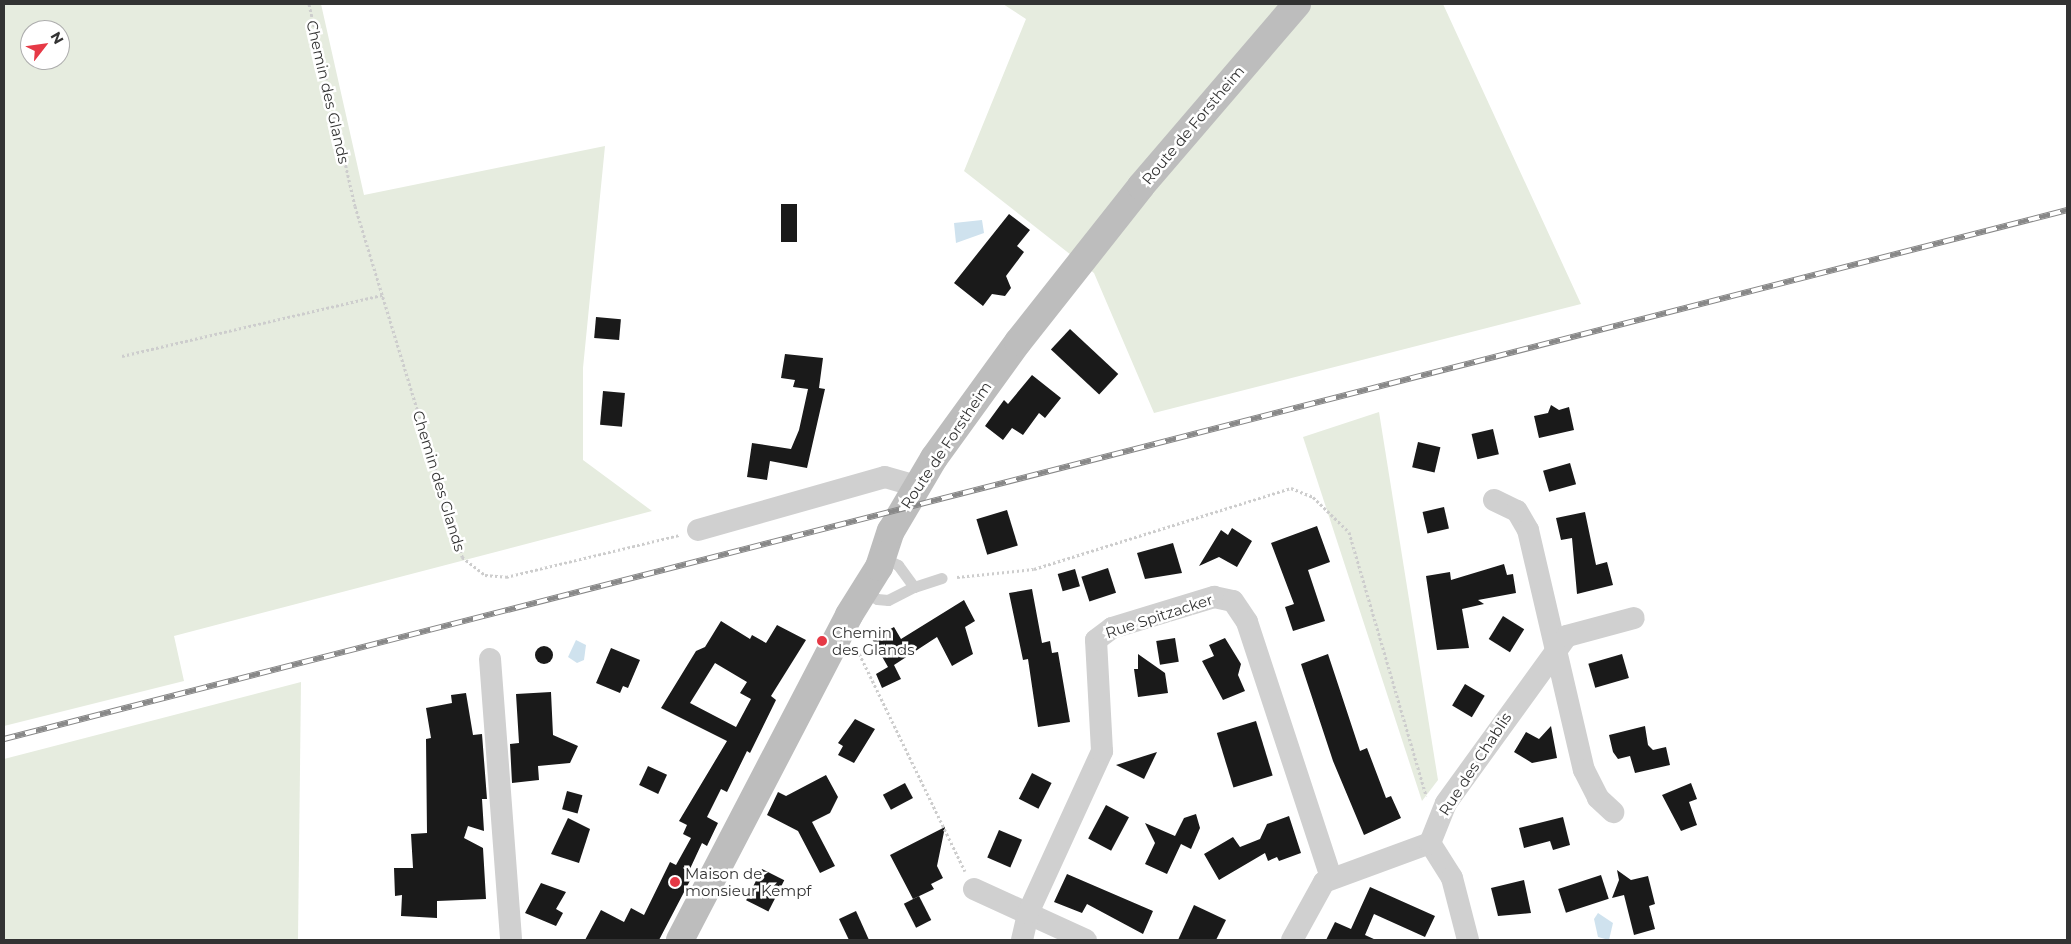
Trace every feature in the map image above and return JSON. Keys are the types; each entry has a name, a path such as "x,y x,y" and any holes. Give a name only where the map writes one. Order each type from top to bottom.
{"street":[{"name":"Route de Forstheim","path":"680,940 844,625 883,558 888,536 916,486 1018,342 1141,186 1297,4"},
{"path":"698,530 885,477 916,486"},
{"path":"1494,500 1517,512 1528,530 1554,652 1584,770 1598,798 1613,812"},
{"name":"Rue Spitzacker","path":"1022,940 1028,913 1102,751 1096,640 1112,628 1214,597 1233,601 1247,622 1331,877"},
{"name":"Rue des Chablis","path":"1430,843 1446,802 1567,636 1634,618"},
{"path":"490,659 511,940"},
{"path":"1292,940 1314,894 1331,877 1430,843 1452,878 1468,940"},
{"path":"974,889 1086,940"}],"lane":[{"path":"883,558 898,564 914,587"},
{"path":"865,590 877,599 888,600 914,587 942,578"}],"path":[{"name":"Chemin des Glands","path":"309,4 337,135 452,532 462,557 476,570 495,577 519,575 698,530"},
{"path":"122,356 383,294"},
{"path":"844,625 974,889"}],"shaded area":[{"path":"4,4 321,4 364,195 605,146 583,368 583,460 652,511 174,636 184,681 4,726"},
{"path":"1003,4 1443,4 1581,304 1154,413 1094,273 964,171 1026,19"},
{"path":"1379,412 1438,780 1422,801 1303,437"},
{"path":"301,682 298,940 4,940 4,759"}],"water":[{"path":"982,220 984,233 956,243 954,223"},
{"path":"576,640 586,645 584,660 577,663 568,657"},
{"path":"1598,913 1613,923 1609,940 1598,937 1594,919"}],"building":[{"path":"781,204 797,204 797,242 781,242"},
{"path":"1009,214 1030,230 1017,246 1024,252 1006,276 1011,288 1005,296 992,294 983,306 954,283"},
{"path":"596,317 621,319 619,340 594,338"},
{"path":"1070,329 1118,374 1099,394 1051,349"},
{"path":"785,354 823,358 819,388 825,389 807,468 770,461 767,480 747,477 752,443 791,449 799,430 808,389 793,387 795,380 781,378"},
{"path":"1032,375 1061,398 1045,418 1039,413 1023,435 1012,428 1003,440 985,426 1004,400 1008,404"},
{"path":"603,391 625,393 622,427 600,425"},
{"path":"1551,405 1559,410 1569,407 1574,430 1539,438 1534,416 1548,413"},
{"path":"1493,429 1499,454 1477,459 1472,434"},
{"path":"1418,442 1440,447 1435,473 1412,467"},
{"path":"1570,463 1576,484 1549,492 1543,471"},
{"path":"1444,507 1449,528 1428,533 1423,512"},
{"path":"1007,510 1018,545 987,555 976,519"},
{"path":"1585,512 1596,565 1607,562 1613,585 1577,594 1572,538 1561,540 1556,518"},
{"path":"1317,526 1330,562 1308,570 1325,621 1293,631 1285,607 1294,604 1271,543"},
{"path":"1232,528 1252,541 1237,567 1219,557 1199,566 1221,530 1228,535"},
{"path":"1173,543 1182,573 1145,579 1137,553"},
{"path":"1504,564 1507,575 1513,574 1516,593 1478,600 1484,604 1462,609 1469,648 1437,650 1426,576 1450,572 1451,580"},
{"path":"1108,568 1116,593 1089,601 1081,577"},
{"path":"1075,569 1080,586 1063,591 1058,574"},
{"path":"1032,589 1042,643 1050,641 1052,653 1058,652 1070,722 1038,727 1028,659 1023,660 1009,593"},
{"path":"964,600 975,621 965,627 973,654 952,666 937,637 894,665 901,679 882,688 876,674 888,667 872,639 894,627 901,639"},
{"path":"1503,616 1524,629 1510,652 1489,639"},
{"path":"721,621 750,639 752,635 766,643 777,625 806,640 771,696 776,700 750,753 747,751 727,792 721,789 707,817 718,823 707,846 702,843 689,871 694,873 659,940 585,940 601,910 624,922 631,908 644,915 670,862 676,865 691,838 683,834 687,825 679,821 727,741 661,708 696,651 705,647","holes":["715,663 747,682 740,693 751,699 736,727 690,703"]},
{"path":"1175,638 1179,662 1160,665 1156,641"},
{"path":"1225,638 1241,664 1238,675 1245,691 1223,700 1202,661 1214,656 1209,645"},
{"path":"540,646 548,646 553,651 551,662 540,664 535,659 535,651"},
{"path":"611,648 640,660 628,688 623,686 620,693 596,683"},
{"path":"1138,654 1165,673 1168,693 1138,697 1134,669 1138,669"},
{"path":"1328,654 1360,751 1367,748 1386,798 1391,796 1401,818 1364,835 1333,761 1301,664"},
{"path":"1622,654 1629,678 1595,688 1588,664"},
{"path":"1465,684 1485,696 1472,717 1452,705"},
{"path":"551,692 553,735 578,746 570,763 538,766 539,780 512,783 510,744 519,743 516,694"},
{"path":"466,693 473,735 482,734 487,799 482,799 484,831 468,826 464,838 483,848 486,899 437,901 437,918 401,916 402,895 395,896 394,868 413,868 411,834 427,833 426,739 431,738 426,708 452,703 451,695"},
{"path":"855,719 875,729 854,763 838,755 843,746 838,743"},
{"path":"1256,721 1273,776 1233,787 1217,733"},
{"path":"1551,726 1557,758 1532,763 1514,752 1526,732 1539,739"},
{"path":"1645,726 1648,745 1653,750 1666,747 1670,765 1635,773 1630,756 1618,759 1613,752 1609,735"},
{"path":"1157,752 1144,779 1116,765"},
{"path":"648,766 667,775 658,794 639,785"},
{"path":"1032,773 1052,783 1038,809 1019,799"},
{"path":"826,775 838,797 830,813 812,822 835,866 820,873 798,831 767,815 778,792 786,796"},
{"path":"905,783 913,798 891,810 883,795"},
{"path":"1691,783 1697,799 1689,802 1697,825 1681,831 1662,795"},
{"path":"567,791 582,795 578,813 562,809"},
{"path":"1106,805 1129,817 1111,851 1088,839"},
{"path":"1196,814 1200,828 1191,849 1181,844 1167,874 1145,864 1155,843 1145,823 1175,836 1184,818"},
{"path":"1289,816 1301,853 1279,861 1277,857 1268,861 1265,853 1219,880 1204,854 1233,837 1240,847 1260,839 1267,824"},
{"path":"1563,817 1570,845 1553,850 1550,841 1524,848 1519,828"},
{"path":"568,818 590,829 579,863 551,854"},
{"path":"945,827 937,866 943,878 931,884 934,889 913,899 890,855"},
{"path":"999,830 1022,840 1010,867 987,858"},
{"path":"762,869 784,880 768,912 746,900"},
{"path":"1617,870 1631,880 1648,876 1655,904 1649,906 1655,929 1634,935 1624,895 1612,898 1619,880"},
{"path":"1067,874 1153,911 1143,934 1087,904 1082,913 1054,902"},
{"path":"1601,875 1609,899 1566,913 1558,889"},
{"path":"1524,880 1531,913 1498,916 1491,888"},
{"path":"541,883 566,892 556,909 563,913 556,926 525,913"},
{"path":"1370,887 1435,916 1425,937 1374,914 1365,935 1376,940 1326,940 1335,922 1351,929"},
{"path":"919,896 931,920 916,928 904,904"},
{"path":"1194,905 1226,920 1216,940 1178,940"},
{"path":"856,911 869,940 849,940 839,919"}],"railway":[{"path":"4,739 2067,210"}],"place":[{"name":"Chemin des Glands","path":"822,641"},
{"name":"Maison de monsieur Kempf","path":"675,882"}]}
